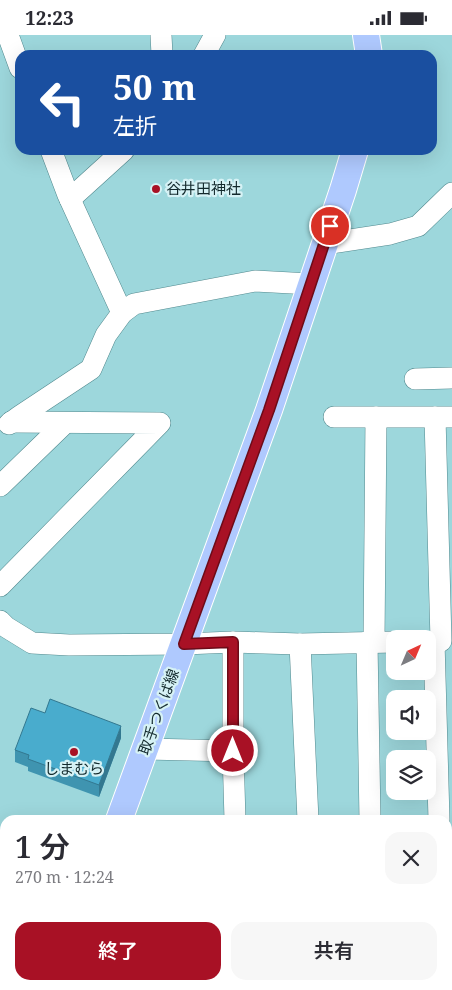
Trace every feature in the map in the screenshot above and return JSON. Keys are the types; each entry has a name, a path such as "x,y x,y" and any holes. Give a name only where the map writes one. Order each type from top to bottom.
{"main road":[{"path":"366,35 368,50"},
{"name":"取手つくば線","path":"121,815 269,410 354,155"}],"street":[{"path":"0,37 7,35 15,55"},
{"path":"162,35 162,50"},
{"path":"207,50 215,35"},
{"path":"53,155 70,199 122,313"},
{"path":"70,199 118,155"},
{"path":"324,244 390,234 418,226 452,193"},
{"path":"6,427 91,369 106,335 122,313 134,304 255,281 310,284"},
{"path":"415,379 452,377"},
{"path":"334,417 444,417 439,641 439,815"},
{"path":"370,815 379,642 376,417"},
{"path":"0,586 160,423 65,423 6,427"},
{"path":"0,486 65,423"},
{"path":"0,621 6,627 32,643 69,645 379,642"},
{"path":"233,642 233,751 236,815"},
{"path":"300,644 308,815"},
{"path":"146,749 233,751"}],"building":[{"path":"50,699 121,726 99,785 28,759 29,755 15,750 31,708 45,713"}],"place":[{"name":"谷井田神社","path":"156,189"},
{"name":"しまむら","path":"74,752"}],"route":[{"path":"233,751 233,642 184,644 269,410 330,226"}]}
